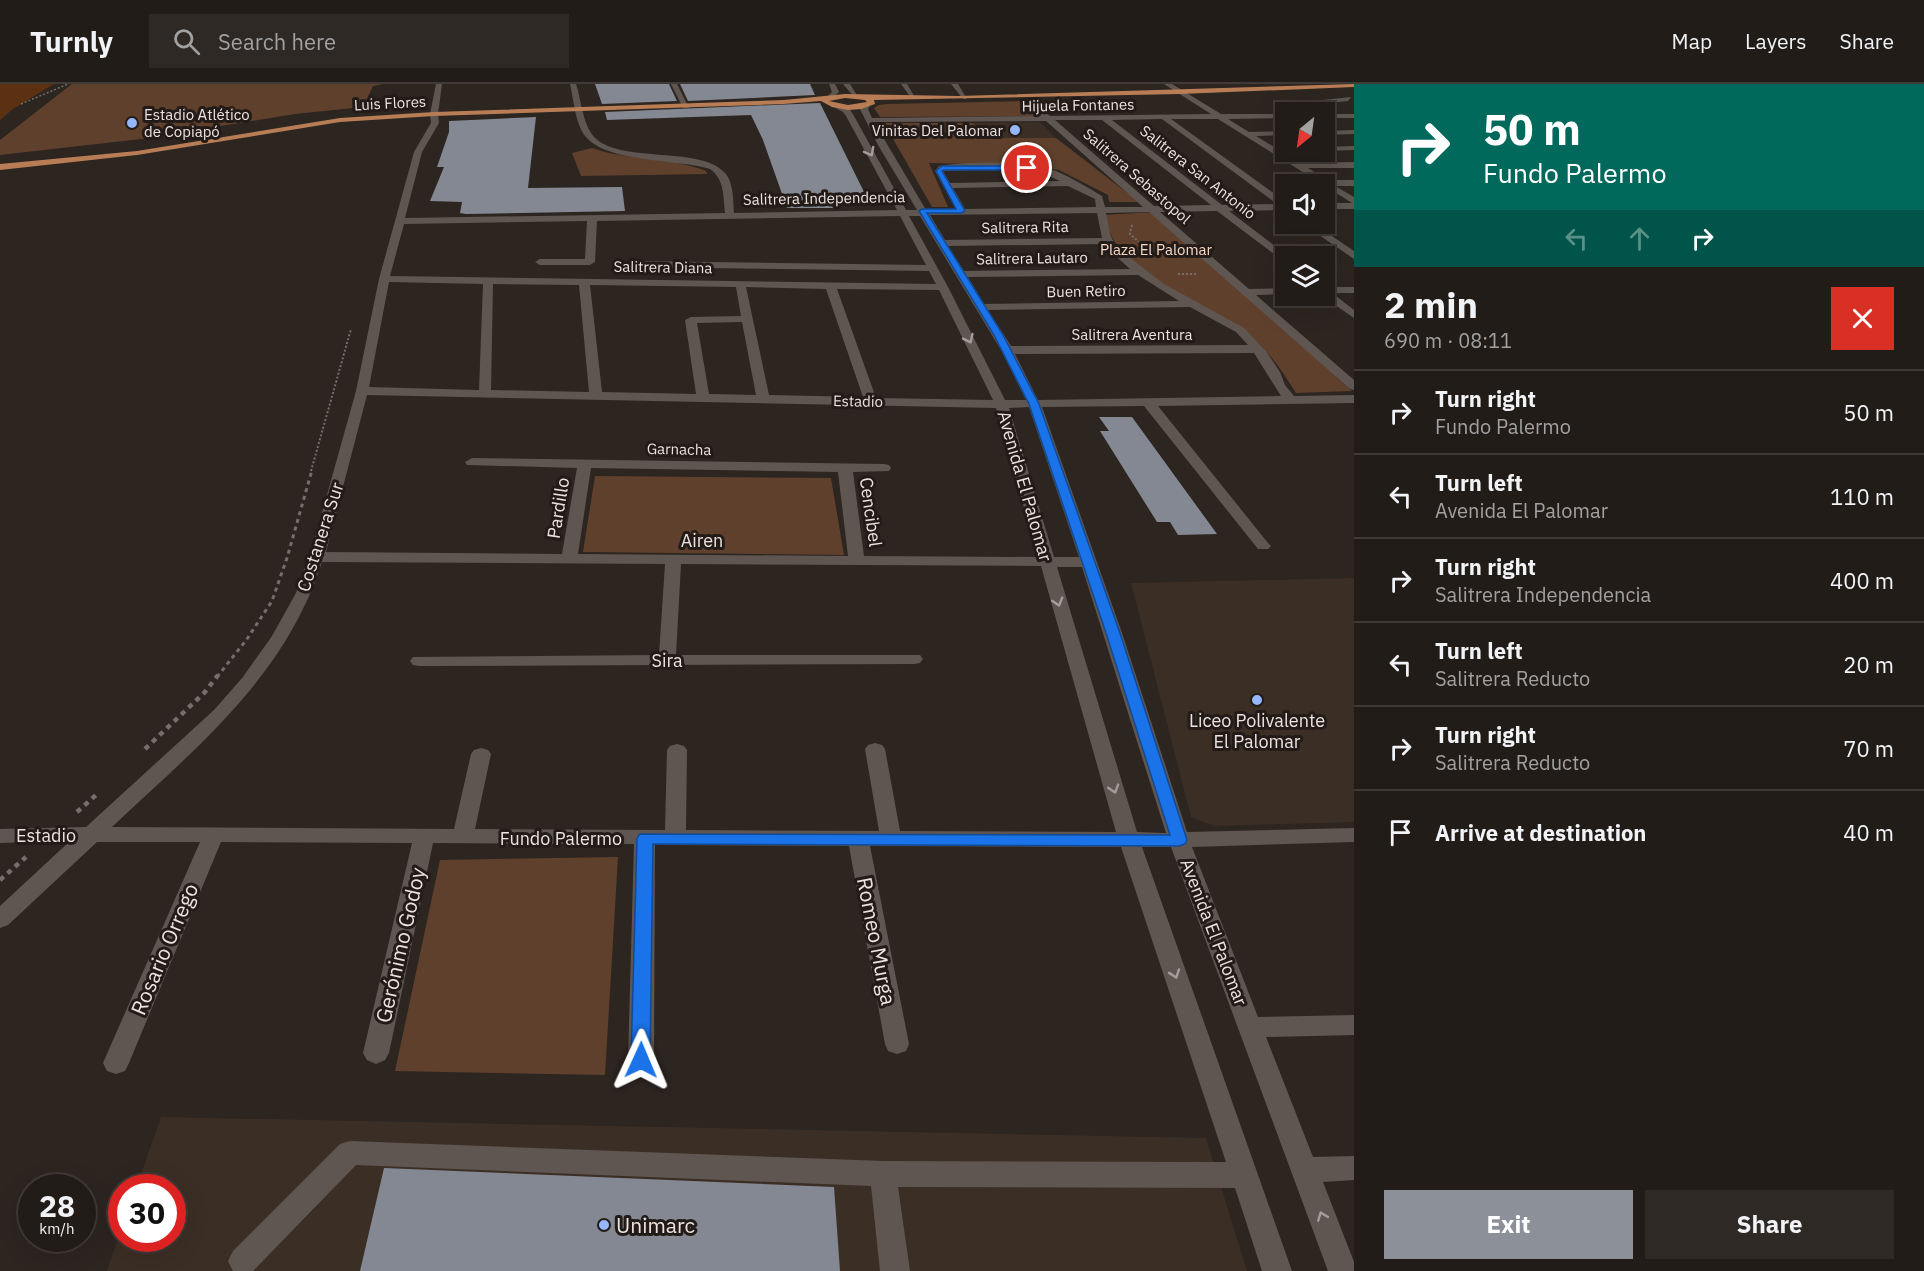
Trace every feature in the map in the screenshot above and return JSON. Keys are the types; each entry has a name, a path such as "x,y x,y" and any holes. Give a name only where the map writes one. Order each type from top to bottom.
{"main road":[{"path":"830,101 1353,86"},
{"path":"830,101 962,98"},
{"name":"Luis Flores","path":"0,167 137,153 310,124 434,114 830,101"}],"street":[{"name":"Costanera Sur","path":"0,919 221,714 249,681 280,637 304,593 362,391 384,279 418,152 435,123 434,114 440,84"},
{"path":"573,84 588,135 596,142 629,153 692,162 719,170 724,175 730,215"},
{"path":"674,84 686,106"},
{"path":"830,101 836,92 832,84"},
{"name":"Avenida El Palomar","path":"846,84 864,101 864,109 882,145 982,307 1034,404 1179,840 1343,1271"},
{"path":"904,84 914,98"},
{"path":"954,84 962,98"},
{"path":"1167,84 1311,174"},
{"path":"1308,102 1348,99"},
{"name":"Avenida El Palomar","path":"830,101 848,113 943,287 1001,404 1129,840 1277,1271"},
{"path":"1259,104 1275,112"},
{"name":"Salitrera San Antonio","path":"1092,107 1275,251"},
{"path":"1149,107 1275,200"},
{"name":"Salitrera Sebastopol","path":"1036,108 1354,386"},
{"name":"Hijuela Fontanes","path":"870,120 1275,116"},
{"path":"1335,116 1354,116"},
{"path":"1335,133 1354,132"},
{"path":"1249,134 1275,134"},
{"path":"1335,149 1354,148"},
{"path":"1299,166 1354,165"},
{"path":"961,211 939,171 942,168 1040,169 1060,176 1100,198 1108,242 1142,273 1191,304 1240,330 1258,349 1274,372 1279,386 1291,400"},
{"path":"946,186 1070,183"},
{"path":"1335,183 1354,183"},
{"path":"1335,190 1354,204"},
{"path":"1335,205 1354,204"},
{"name":"Salitrera Independencia","path":"399,221 1275,207"},
{"path":"540,262 590,262 592,217"},
{"path":"1322,234 1354,256"},
{"name":"Salitrera Rita","path":"942,243 1108,242"},
{"path":"633,264 932,268"},
{"name":"Salitrera Lautaro","path":"961,274 1142,273"},
{"name":"Salitrera Diana","path":"384,279 943,287"},
{"path":"485,393 488,280"},
{"path":"584,282 596,396"},
{"path":"740,283 763,399"},
{"path":"830,284 871,402"},
{"path":"1335,291 1354,290"},
{"path":"1246,292 1275,291"},
{"path":"1335,300 1354,315"},
{"name":"Buen Retiro","path":"982,307 1191,304"},
{"path":"703,398 691,320 747,319"},
{"name":"Salitrera Aventura","path":"1007,350 1258,349"},
{"name":"Estadio","path":"362,391 1001,404 1354,399"},
{"path":"1148,402 1263,546"},
{"name":"Garnacha","path":"472,462 884,468"},
{"name":"Pardillo","path":"569,559 585,464"},
{"name":"Cencibel","path":"845,468 857,561"},
{"name":"Airen","path":"316,557 1088,562"},
{"path":"667,660 673,560"},
{"name":"Sira","path":"419,661 914,659"},
{"path":"875,749 891,839"},
{"path":"675,838 677,750"},
{"path":"464,837 481,754"},
{"name":"Estadio","path":"0,836 92,835"},
{"name":"Fundo Palermo","path":"92,835 1129,840 1354,835"},
{"name":"Rosario Orrego","path":"116,1063 213,836"},
{"name":"Gerónimo Godoy","path":"376,1053 424,837"},
{"path":"641,1060 645,838"},
{"name":"Romeo Murga","path":"858,839 897,1044"},
{"path":"1250,1028 1354,1024"},
{"path":"243,1261 350,1153 883,1174 1244,1175"},
{"path":"1304,1170 1354,1168"},
{"path":"883,1174 895,1271"}],"path":[{"path":"21,104 68,84"},
{"path":"1108,242 1189,241"},
{"path":"1142,273 1226,274"},
{"path":"137,757 205,692 247,639 272,601 287,558 352,327"},
{"path":"0,880 103,788"}],"shaded area":[{"path":"0,84 54,84 13,109 0,120"},
{"name":"Vinitas Del Palomar","path":"1040,122 1056,138 988,138 973,123"},
{"name":"Liceo Polivalente El Palomar","path":"1354,578 1354,822 1215,826 1191,817 1131,583"},
{"path":"161,1117 1206,1138 1247,1271 107,1271 113,1252 186,1252 186,1174 141,1174"}],"green space":[{"name":"Estadio Atlético de Copiapó","path":"72,84 384,84 373,86 363,107 295,114 141,139 0,155 0,140"},
{"path":"1031,101 1038,106 1030,107 1039,116 880,117 874,108 887,104"},
{"path":"884,123 973,123 988,138 1056,138 1139,202 1109,202 1108,195 1059,170 1023,165 929,163 948,207 932,207"},
{"path":"592,148 620,155 678,163 706,171 707,174 581,176 572,153"},
{"name":"Plaza El Palomar","path":"1155,212 1352,391 1296,393 1272,359 1243,330 1161,284 1126,257 1113,238 1103,215"},
{"path":"595,476 831,478 844,555 583,552"},
{"path":"618,857 605,1075 395,1071 440,860"}],"building":[{"path":"595,84 669,84 677,101 602,104"},
{"path":"680,84 810,84 815,95 688,101"},
{"path":"820,103 867,198 865,199 829,200 833,208 787,208 763,140 751,115 607,120 605,112"},
{"path":"536,117 528,188 622,187 625,211 466,214 460,213 462,202 430,201 444,167 437,167 449,132 449,121"},
{"path":"1099,417 1132,417 1217,534 1178,535 1170,522 1157,522 1100,431 1109,431"},
{"name":"Unimarc","path":"384,1168 834,1187 840,1271 360,1271"}],"place":[{"name":"Estadio Atlético de Copiapó","path":"132,123"},
{"name":"Vinitas Del Palomar","path":"1015,130"},
{"name":"Liceo Polivalente El Palomar","path":"1257,700"},
{"name":"Unimarc","path":"604,1225"}],"route":[{"path":"641,1060 645,838 1179,840 1113,633 1034,404 999,335 922,211 961,211 939,171 942,168 1027,168"}]}
